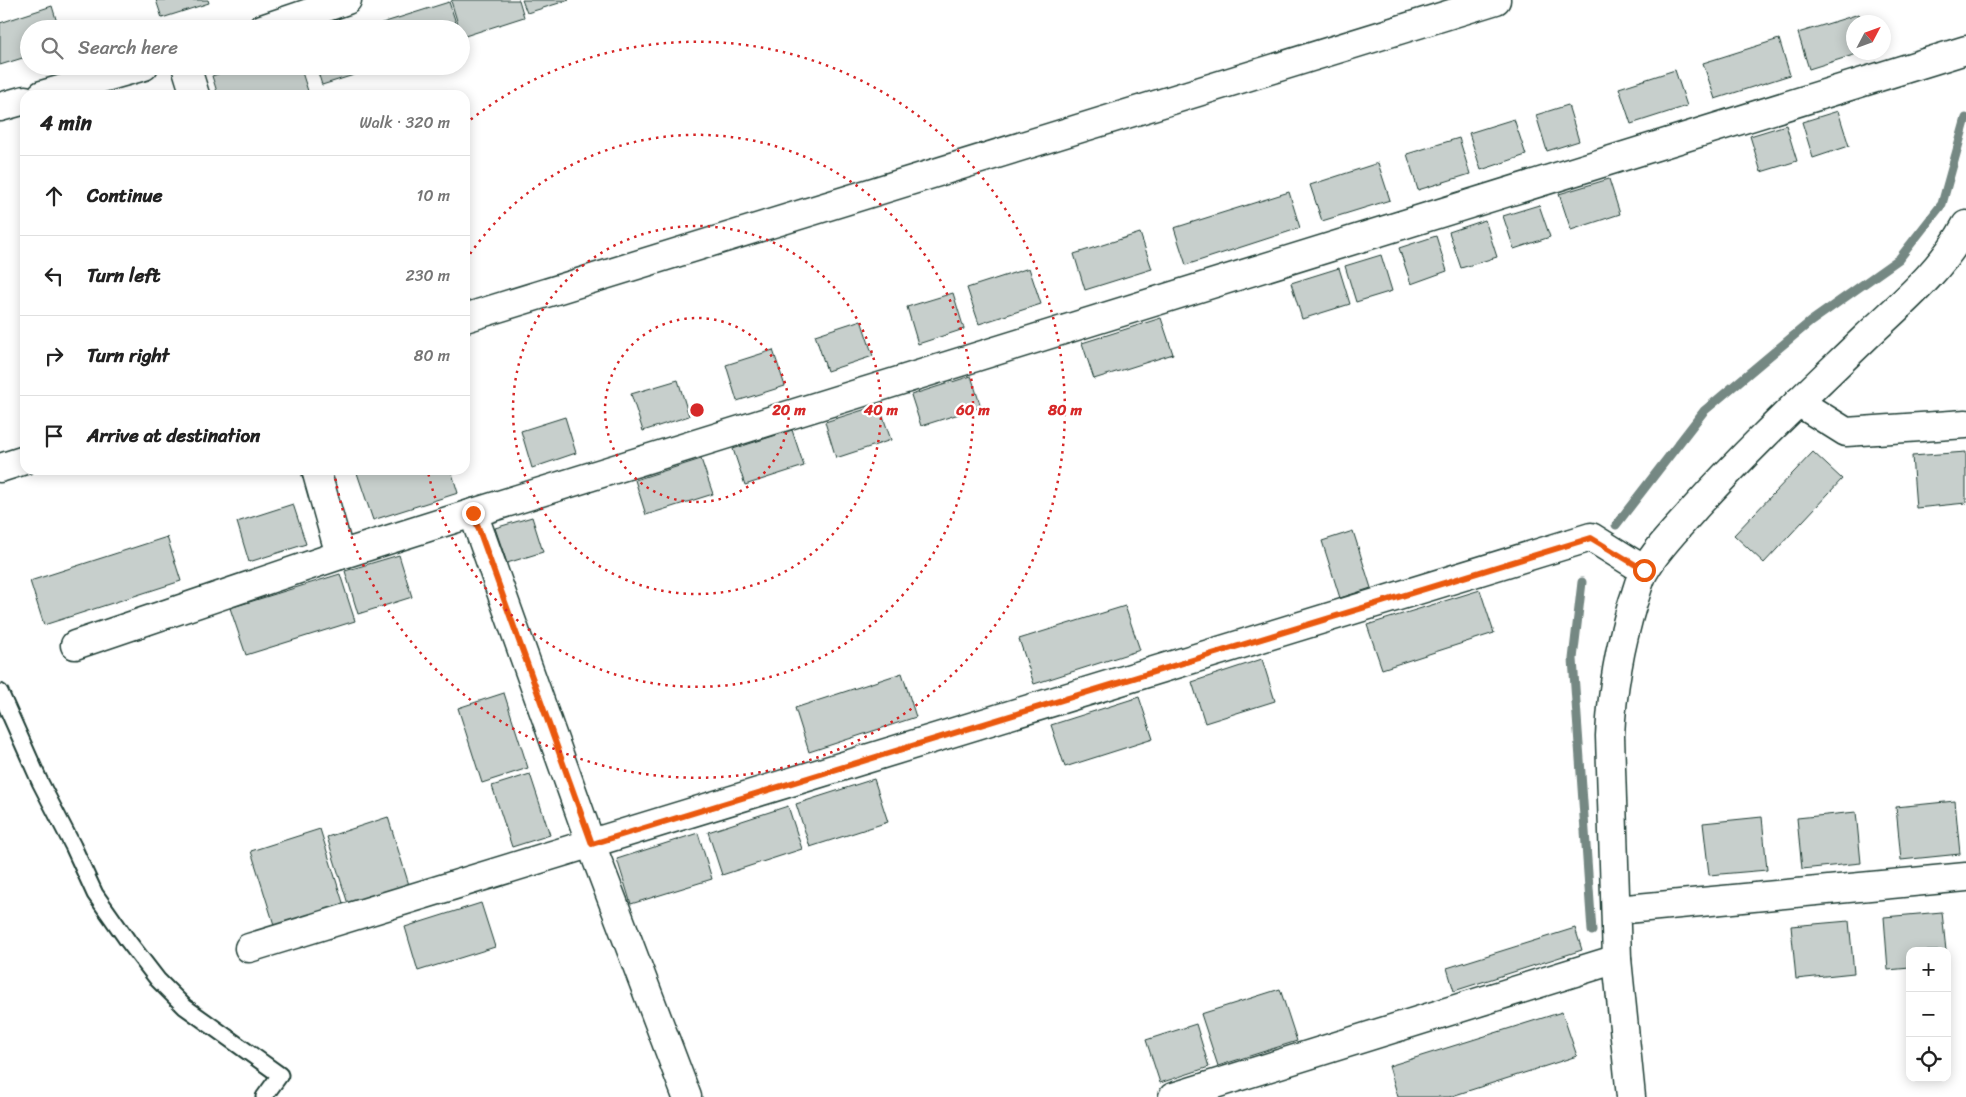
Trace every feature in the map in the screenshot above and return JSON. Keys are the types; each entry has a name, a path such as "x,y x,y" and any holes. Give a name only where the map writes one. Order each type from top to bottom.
{"street":[{"path":"288,20 347,0"},
{"path":"470,316 1496,0"},
{"path":"75,645 340,555 473,513 1966,50"},
{"path":"60,90 112,75"},
{"path":"189,75 193,90"},
{"path":"0,107 20,101"},
{"path":"1631,1097 1617,959 1610,761 1611,711 1629,616 1644,570 1714,487 1798,402 1920,286 1942,261 1966,225"},
{"path":"1798,402 1846,432 1966,424"},
{"path":"0,468 20,462"},
{"path":"317,475 340,555"},
{"path":"473,513 592,844 687,1097"},
{"path":"249,948 1591,538 1644,570"},
{"path":"1616,910 1966,877"},
{"path":"1172,1097 1617,959"}],"lane":[{"path":"0,692 40,782 95,894 158,980 185,1007 280,1075 264,1097"}],"building":[{"path":"156,0 208,0 209,3 162,18"},
{"path":"519,0 524,17 470,34 470,20 457,20 451,1"},
{"path":"522,0 569,0 527,13"},
{"path":"449,2 455,20 392,20"},
{"path":"52,6 56,20 20,20 20,59 0,65 0,23"},
{"path":"1846,18 1846,57 1809,69 1798,33"},
{"path":"1779,39 1790,75 1715,99 1703,63"},
{"path":"1675,70 1687,106 1631,124 1619,88"},
{"path":"303,75 308,90 216,90 212,76"},
{"path":"319,75 354,75 322,85"},
{"path":"1568,105 1579,141 1547,151 1536,115"},
{"path":"1838,111 1849,146 1813,158 1802,122"},
{"path":"1514,119 1526,155 1481,170 1469,133"},
{"path":"1786,125 1797,161 1761,172 1750,136"},
{"path":"1459,138 1470,174 1418,190 1407,154"},
{"path":"1378,163 1390,200 1322,221 1310,185"},
{"path":"1609,179 1620,214 1571,230 1559,194"},
{"path":"1289,192 1300,228 1186,265 1174,228"},
{"path":"1539,205 1550,237 1514,249 1503,216"},
{"path":"1485,220 1497,257 1461,268 1449,232"},
{"path":"1140,233 1152,269 1085,290 1074,254"},
{"path":"1436,236 1447,271 1411,284 1399,248"},
{"path":"1381,255 1392,291 1356,302 1345,266"},
{"path":"1029,268 1041,304 979,324 967,288"},
{"path":"1339,268 1350,304 1302,319 1291,283"},
{"path":"953,293 964,329 918,344 907,307"},
{"path":"1161,318 1173,354 1094,379 1082,343"},
{"path":"861,320 873,356 827,371 815,335"},
{"path":"773,350 785,386 737,401 726,365"},
{"path":"971,376 981,407 921,426 911,395"},
{"path":"678,380 689,416 643,431 631,394"},
{"path":"879,405 891,440 836,458 825,422"},
{"path":"565,417 576,453 532,468 521,431"},
{"path":"792,430 804,466 745,485 733,449"},
{"path":"1813,452 1842,479 1764,563 1734,535"},
{"path":"1966,452 1966,503 1916,508 1912,456"},
{"path":"701,459 713,494 646,515 635,480"},
{"path":"358,475 453,475 458,493 373,520"},
{"path":"293,504 306,544 249,562 237,522"},
{"path":"532,517 543,552 507,563 495,528"},
{"path":"1353,531 1371,588 1340,598 1322,541"},
{"path":"167,537 181,581 44,625 30,581"},
{"path":"399,555 412,597 358,614 345,571"},
{"path":"340,574 355,621 246,655 230,608"},
{"path":"1480,590 1494,633 1382,669 1367,625"},
{"path":"1125,606 1140,650 1034,684 1019,639"},
{"path":"1262,659 1275,701 1205,723 1192,682"},
{"path":"902,673 916,717 809,752 795,708"},
{"path":"504,693 528,768 482,783 458,708"},
{"path":"1139,697 1153,739 1065,767 1051,725"},
{"path":"530,774 550,835 512,847 492,786"},
{"path":"874,779 888,822 810,847 796,804"},
{"path":"1955,801 1960,854 1901,860 1896,807"},
{"path":"788,806 802,849 722,875 708,832"},
{"path":"1856,812 1861,863 1802,869 1797,818"},
{"path":"388,817 409,885 348,904 327,837"},
{"path":"1762,817 1767,870 1709,875 1703,823"},
{"path":"320,829 344,906 275,928 251,851"},
{"path":"698,833 712,879 631,904 617,859"},
{"path":"481,903 495,947 418,971 405,927"},
{"path":"1942,912 1946,947 1906,947 1906,968 1888,970 1884,917"},
{"path":"1849,921 1854,973 1796,979 1791,926"},
{"path":"1575,928 1582,950 1454,991 1447,968"},
{"path":"1280,989 1297,1041 1218,1066 1201,1014"},
{"path":"1562,1012 1577,1056 1449,1097 1398,1097 1389,1066"},
{"path":"1196,1024 1209,1067 1160,1083 1146,1040"}],"waterway":[{"path":"1616,525 1704,411 1810,322 1899,259 1942,204 1966,118"},
{"path":"1582,582 1573,659 1592,931"}],"route":[{"path":"473,513 592,844 1591,538 1644,570"}]}
